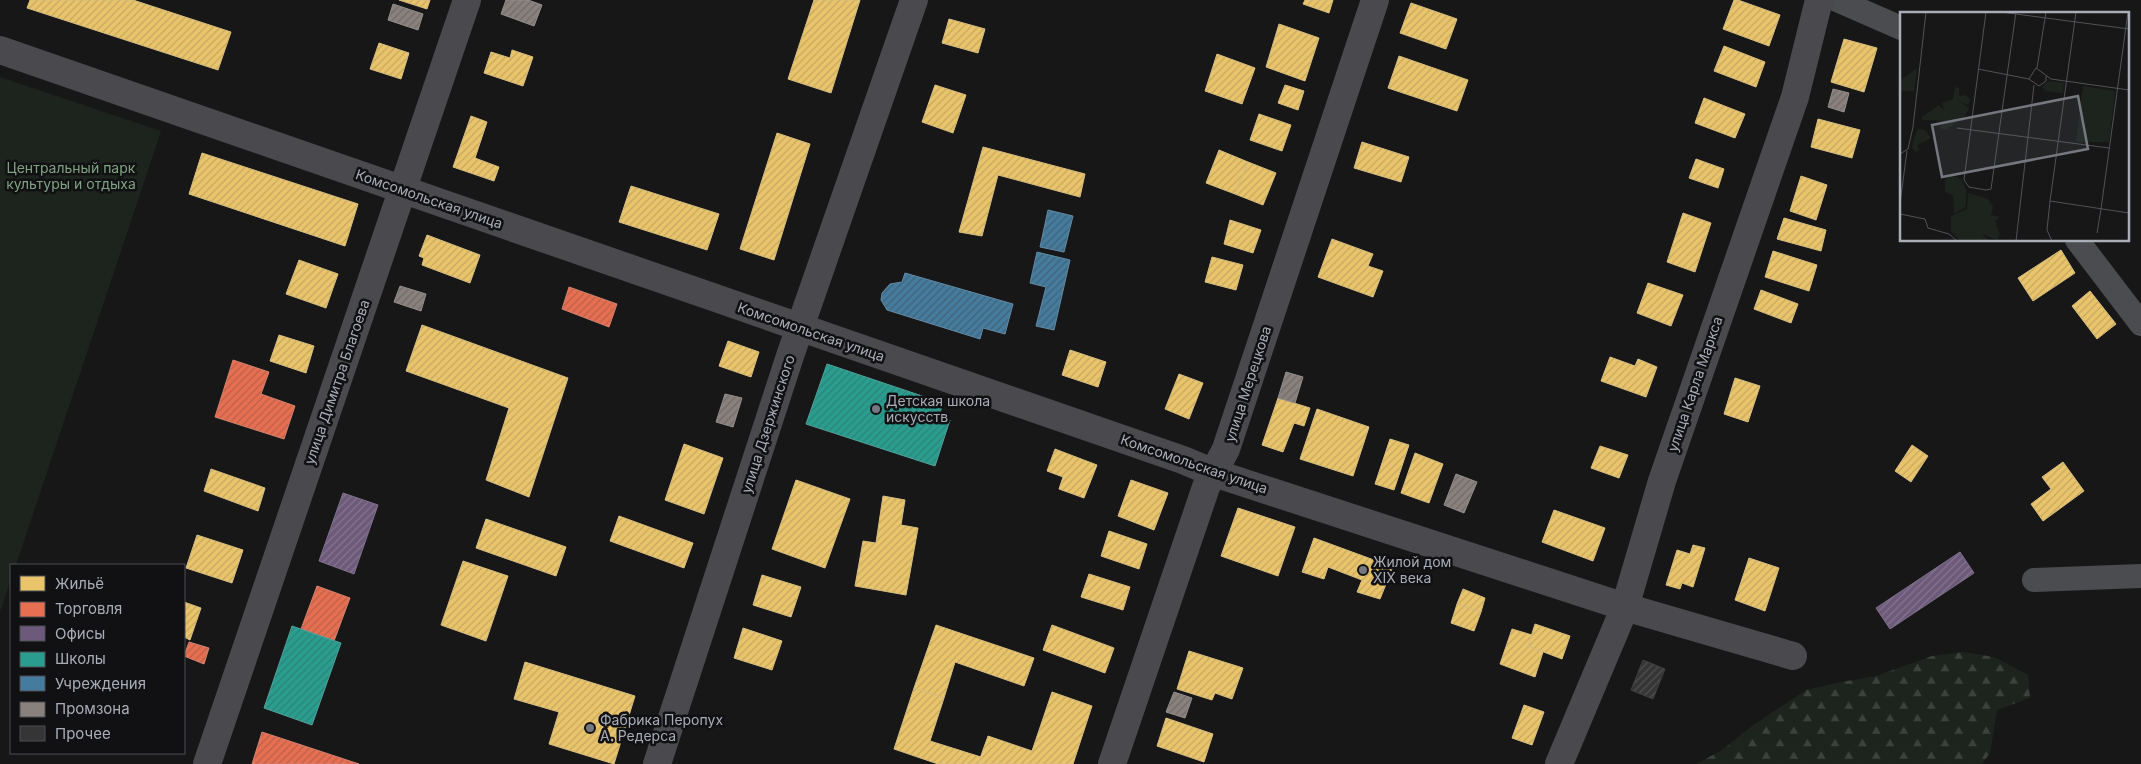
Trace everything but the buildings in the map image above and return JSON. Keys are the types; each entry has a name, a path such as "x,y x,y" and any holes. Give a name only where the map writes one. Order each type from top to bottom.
{"street":[{"name":"улица Димитра Благоева","path":"207,764 466,0"},
{"name":"улица Дзержинского","path":"657,764 791,353 801,329 914,0"},
{"name":"улица Мерецкова","path":"1112,764 1206,488 1226,449 1375,0"},
{"name":"улица Карла Маркса","path":"1559,764 1625,607 1662,481 1795,97 1819,0"},
{"path":"1837,0 1900,28"},
{"name":"Комсомольская улица","path":"0,50 1183,460 1214,473 1625,607 1793,656"},
{"path":"2078,241 2141,324"},
{"path":"2034,580 2141,576"}],"green space":[{"name":"Центральный парк культуры и отдыха","path":"0,77 161,131 16,564 10,564 10,581 0,612"},
{"path":"1963,652 1994,657 2028,675 2030,698 1997,710 1990,753 1982,764 1696,764 1722,750 1752,726 1806,690 1876,676 1932,656"}],"place":[{"name":"Детская школа искусств","path":"876,409"},
{"name":"Жилой дом XIX века","path":"1363,570"},
{"name":"Фабрика Перопух А. Редерса","path":"590,728"}]}
